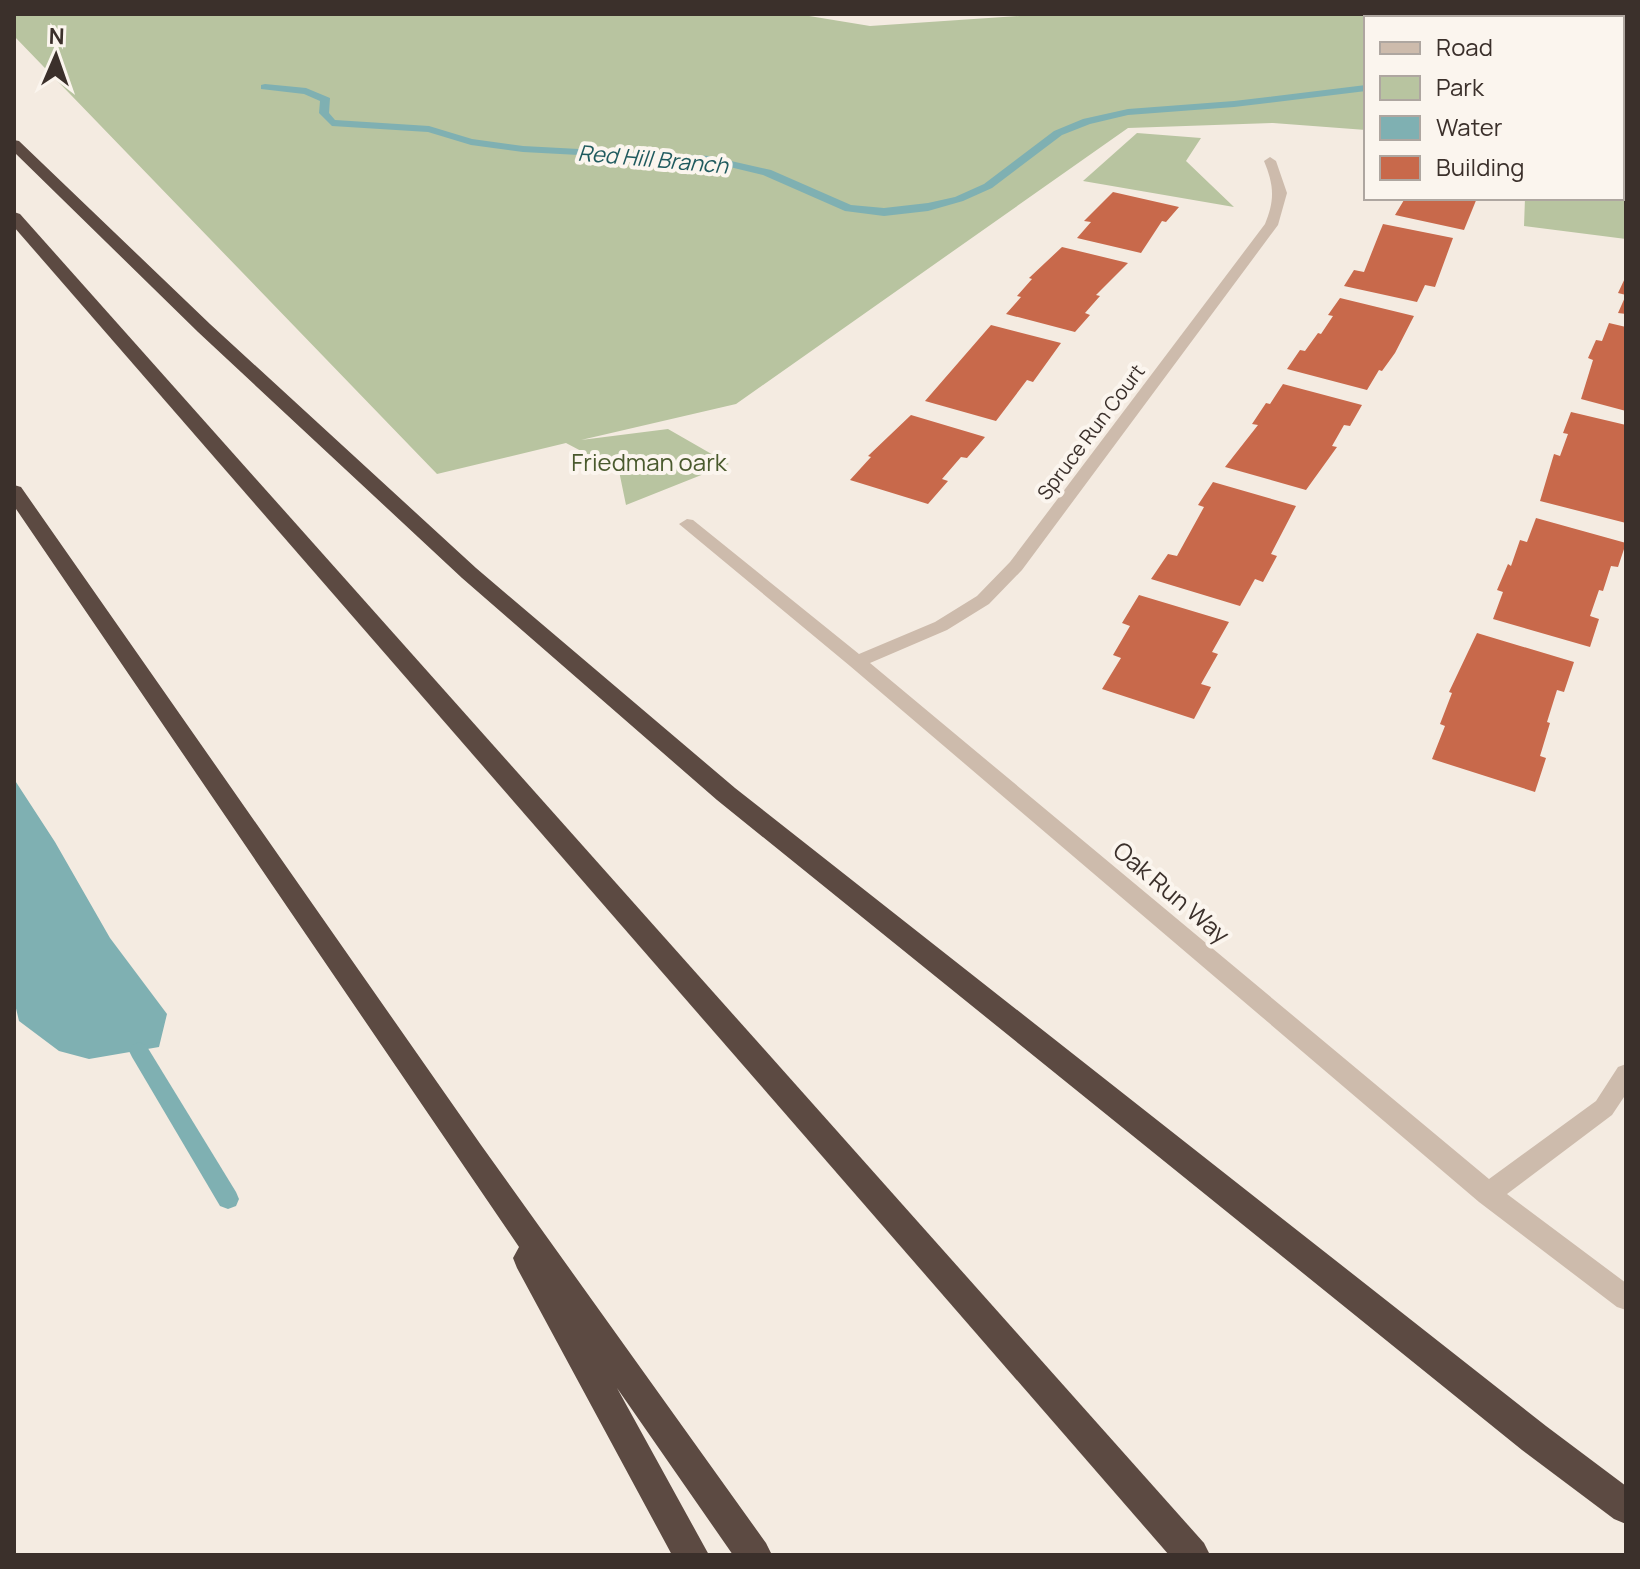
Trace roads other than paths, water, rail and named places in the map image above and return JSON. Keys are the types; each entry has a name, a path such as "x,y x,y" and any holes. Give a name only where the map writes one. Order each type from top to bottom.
{"highway":[{"path":"14,144 204,328 469,573 726,794 1534,1438 1626,1507"},
{"path":"14,217 1192,1555"},
{"path":"14,491 471,1154 754,1555"},
{"path":"471,1154 691,1555"}],"street":[{"name":"Spruce Run Court","path":"857,662 941,626 983,600 1016,566 1271,225 1281,203 1281,187 1270,161"},
{"name":"Oak Run Way","path":"687,524 857,662 1488,1194 1626,1298"},
{"path":"1488,1194 1604,1108 1626,1074"}],"water":[{"path":"14,779 55,842 110,938 167,1014 159,1047 89,1059 59,1051 19,1021 14,1000"}],"waterway":[{"name":"Red Hill Branch","path":"265,87 306,91 326,100 324,113 332,123 429,129 471,142 523,149 709,159 767,172 849,208 884,212 928,207 959,199 988,186 1058,133 1087,121 1128,112 1234,104 1364,88"},
{"path":"139,1051 228,1199"}],"park label":[{"name":"Friedman oark","path":"649,463"}]}
